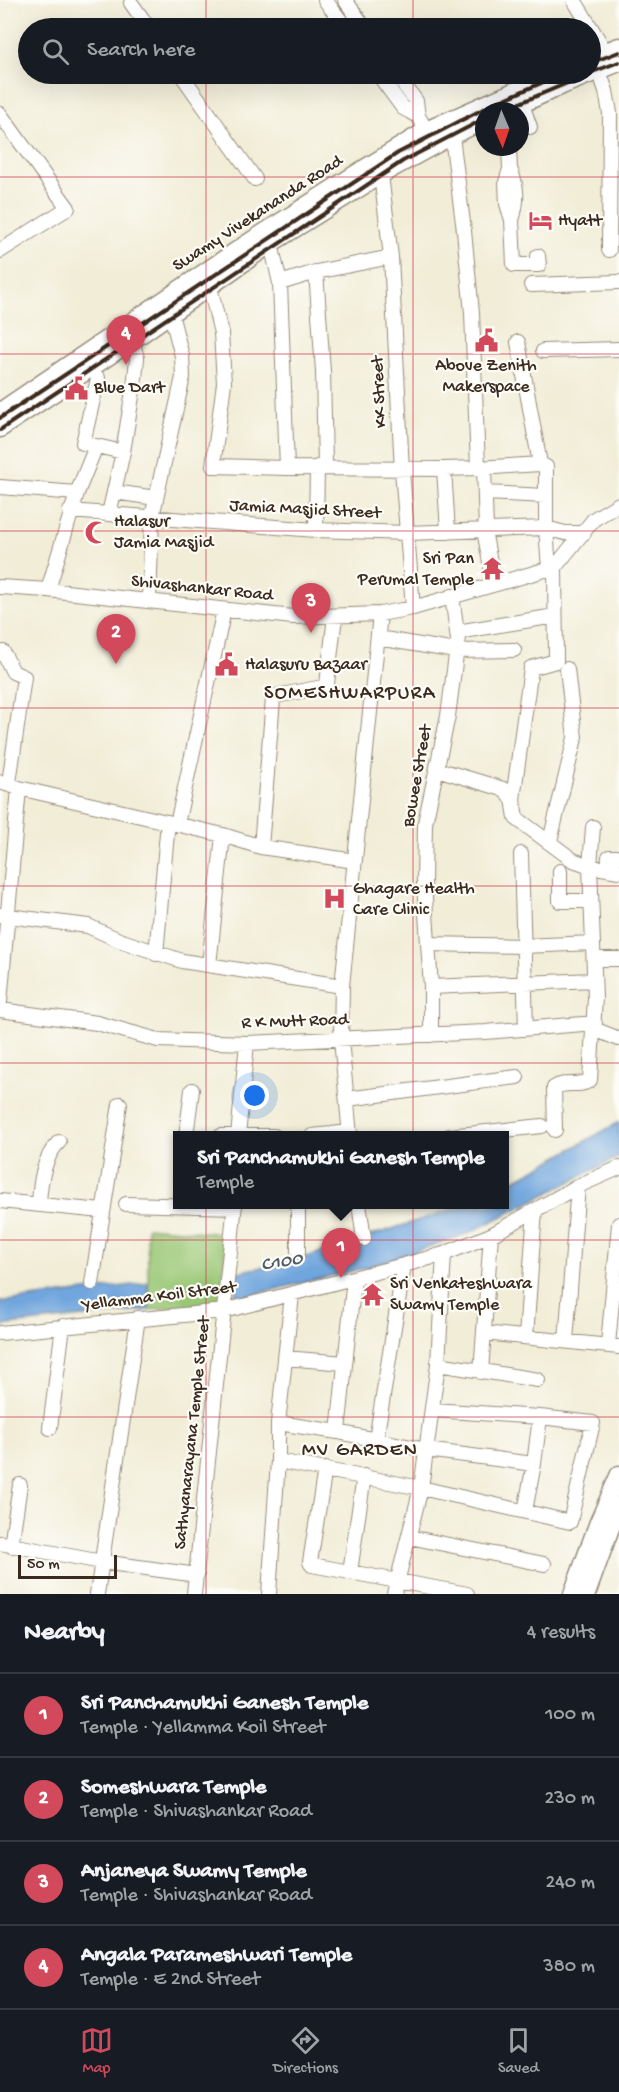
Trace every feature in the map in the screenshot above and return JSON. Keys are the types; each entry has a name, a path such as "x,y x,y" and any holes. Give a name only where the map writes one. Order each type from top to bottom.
{"main road":[{"path":"603,56 619,63"},
{"name":"Swamy Vivekananda Road","path":"0,411 244,245 357,172 422,123 525,84"},
{"path":"525,102 556,84"},
{"name":"Swamy Vivekananda Road","path":"0,429 271,244 381,175 475,125"},
{"path":"572,1594 598,1522 619,1474"},
{"path":"587,1594 619,1506"}],"street":[{"path":"325,0 338,18"},
{"path":"345,0 358,18"},
{"path":"574,0 583,18"},
{"path":"132,1 143,18"},
{"path":"603,56 606,91 614,113 609,250"},
{"path":"188,84 255,179"},
{"path":"388,84 410,105"},
{"path":"401,84 410,105 422,123"},
{"path":"0,114 68,208 0,251"},
{"path":"452,136 464,231 485,467 485,530 494,584"},
{"path":"509,156 510,169 506,182 507,204 512,220 514,265 539,265 538,256"},
{"name":"KK Street","path":"381,175 390,257 402,470 413,608"},
{"path":"271,244 280,283 286,468"},
{"path":"280,283 316,272 390,257"},
{"path":"316,272 323,370 321,467 316,530"},
{"path":"531,285 619,282"},
{"path":"210,287 221,333 224,382 213,466 402,470 540,464 546,467 546,528 552,568 556,661 531,668 513,799 516,818 573,860 590,866 613,869 609,857 619,857"},
{"path":"149,602 152,517 183,376 183,356 171,314"},
{"path":"109,514 123,452 135,378 137,358 132,341"},
{"path":"518,342 540,464"},
{"path":"543,351 619,349"},
{"path":"98,378 83,443 123,452"},
{"path":"48,590 70,511 96,446"},
{"path":"444,469 447,532"},
{"path":"0,487 77,493"},
{"path":"114,492 156,498"},
{"path":"484,493 546,496"},
{"path":"552,568 594,519 619,504"},
{"name":"Jamia Masjid Street","path":"70,511 316,530 407,533 546,528 565,533 584,533"},
{"name":"Shivashankar Road","path":"0,587 48,590 293,617 335,616 380,614 413,608 552,568"},
{"name":"Bowee Street","path":"431,1035 431,987 424,884 425,823 447,716 456,651 457,632 452,596"},
{"path":"156,954 172,823 224,610"},
{"path":"350,1131 341,1039 342,987 380,614"},
{"path":"261,847 273,699 276,696 323,687 327,684 335,616"},
{"path":"457,632 555,616"},
{"path":"378,638 456,651 514,650"},
{"path":"0,652 3,652 13,672 24,676 10,784 0,1002"},
{"path":"550,841 576,738 567,669"},
{"path":"437,769 503,789 513,799"},
{"path":"10,784 223,835 261,847 355,861"},
{"path":"509,1131 548,1128 554,1088 559,1084 589,1081 594,1028 590,866 593,827"},
{"path":"209,965 223,835"},
{"path":"521,854 526,1029"},
{"path":"560,871 560,901 591,901"},
{"path":"3,915 88,926 156,954 182,961 342,987"},
{"path":"428,944 523,946 593,943"},
{"path":"594,959 619,959"},
{"path":"431,987 594,980"},
{"name":"R K Mutt Road","path":"0,1010 97,1023 158,1040 247,1043 526,1029 594,1028"},
{"path":"594,1028 619,1039"},
{"path":"238,1131 247,1043"},
{"path":"346,1099 517,1077"},
{"path":"187,1131 192,1090"},
{"path":"92,1283 120,1104"},
{"path":"39,1204 46,1164 50,1153 59,1142"},
{"name":"Yellamma Koil Street","path":"0,1333 138,1318 292,1295 444,1254 491,1235 578,1186 619,1168"},
{"path":"566,1341 578,1186"},
{"path":"0,1201 102,1210"},
{"path":"126,1204 173,1205"},
{"name":"Sathyanarayana Temple Street","path":"194,1594 235,1209"},
{"path":"298,1209 298,1252"},
{"path":"360,1209 364,1239"},
{"path":"526,1337 535,1210"},
{"path":"484,1333 614,1346 619,1224"},
{"path":"481,1372 491,1235"},
{"path":"394,1594 422,1488 438,1364 444,1254"},
{"path":"376,1440 404,1265"},
{"path":"338,1431 354,1278"},
{"path":"269,1594 278,1461 278,1423 292,1295"},
{"path":"96,1594 138,1318"},
{"path":"50,1428 63,1326"},
{"path":"285,1358 345,1363"},
{"path":"438,1364 538,1380"},
{"path":"278,1461 422,1488 570,1522 593,1423 432,1410"},
{"path":"525,1511 540,1417"},
{"path":"278,1423 338,1431 426,1450 534,1464"},
{"path":"325,1469 310,1563 467,1594"},
{"path":"350,1572 364,1476"},
{"path":"20,1485 3,1545 197,1575"},
{"path":"409,1537 544,1564"}],"green space":[{"path":"147,1227 226,1234 221,1303 149,1310"}],"water":[{"name":"C100","path":"619,1122 619,1157 467,1234 369,1267 235,1299 237,1272 297,1260 453,1209 509,1209 509,1183"},
{"path":"148,1283 149,1310 0,1326 0,1302"}],"railway":[{"path":"601,59 619,52"},
{"path":"601,69 619,62"},
{"path":"0,418 398,153 493,104 539,84"},
{"path":"522,102 565,84"},
{"path":"0,430 403,161 475,124"}],"place":[{"name":"Hyatt","path":"540,221"},
{"name":"Above Zenith Makerspace","path":"486,340"},
{"name":"Angala Parameshwari Temple","path":"126,365"},
{"name":"Blue Dart","path":"76,388"},
{"name":"Halasur Jamia Masjid","path":"96,532"},
{"name":"Sri Pan Perumal Temple","path":"492,569"},
{"name":"Anjaneya Swamy Temple","path":"311,633"},
{"name":"Someshwara Temple","path":"116,664"},
{"name":"Halasuru Bazaar","path":"227,665"},
{"name":"Ghagare Health Care Clinic","path":"335,899"},
{"name":"Sri Panchamukhi Ganesh Temple","path":"341,1278"},
{"name":"Sri Venkateshwara Swamy Temple","path":"372,1294"}],"district":[{"name":"SOMESHWARPURA","path":"350,694"},
{"name":"MV GARDEN","path":"360,1451"}]}
